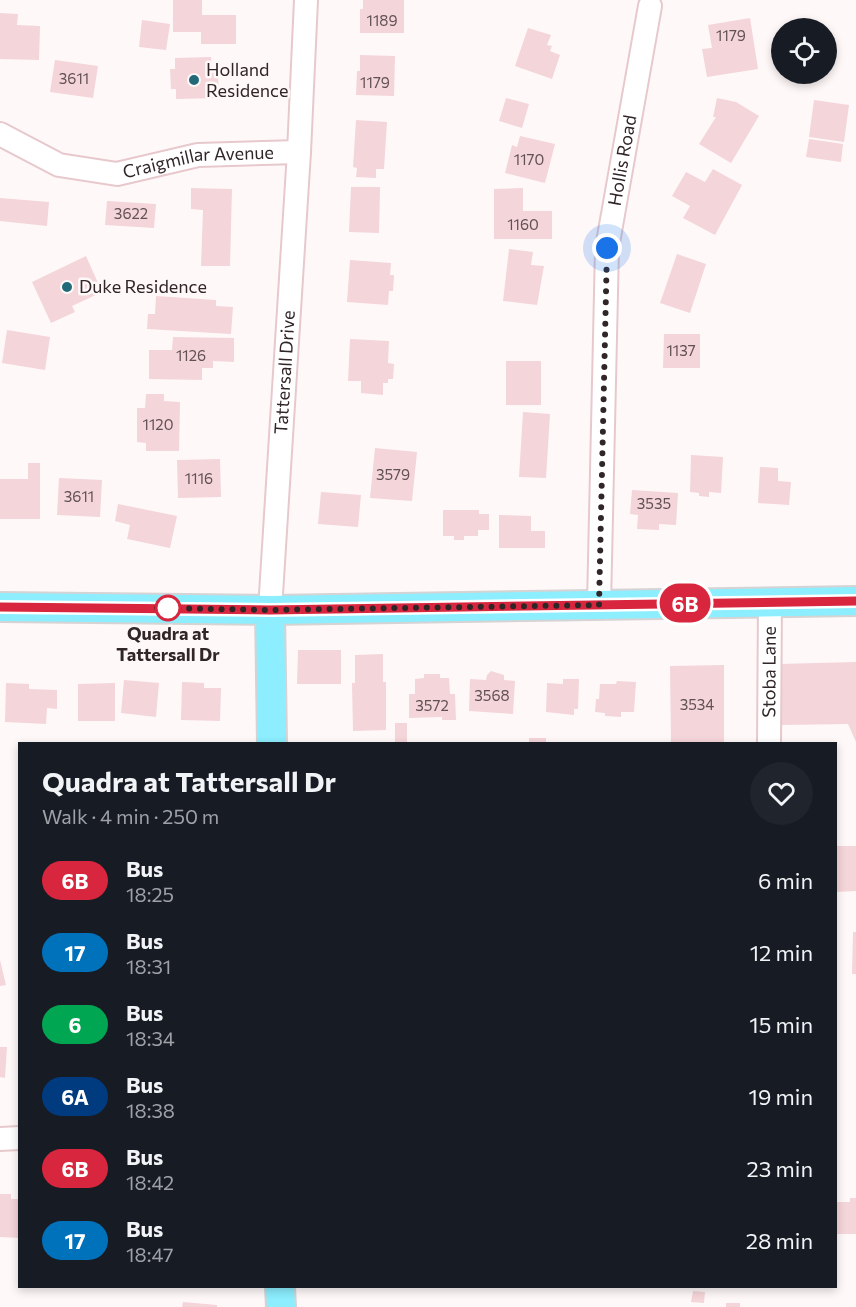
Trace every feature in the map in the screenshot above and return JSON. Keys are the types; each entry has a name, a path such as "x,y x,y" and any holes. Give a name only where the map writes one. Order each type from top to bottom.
{"main road":[{"path":"0,607 270,610 856,601"},
{"name":"Tattersall Drive","path":"270,610 272,742"},
{"path":"280,1288 281,1307"}],"street":[{"name":"Tattersall Drive","path":"270,610 300,152 306,0"},
{"name":"Hollis Road","path":"599,605 607,248 650,6"},
{"name":"Craigmillar Avenue","path":"0,134 59,165 117,174 198,155 300,152"},
{"name":"Stoba Lane","path":"769,742 770,601"},
{"path":"0,1139 18,1138"}],"building":[{"path":"173,0 202,0 202,15 236,15 236,44 201,44 201,32 173,32"},
{"path":"363,0 404,0 404,33 360,33 360,9 363,9"},
{"path":"0,13 18,14 17,25 40,26 39,60 0,59"},
{"path":"750,18 758,69 707,77 702,49 712,48 708,25"},
{"path":"142,20 170,24 166,50 139,47"},
{"path":"528,28 551,35 547,45 552,46 550,51 560,55 552,79 515,66"},
{"path":"360,55 395,56 394,96 356,95"},
{"name":"Holland Residence","path":"211,57 212,71 218,71 219,98 176,99 176,89 171,89 170,69 175,69 175,58"},
{"path":"55,60 98,66 93,98 50,92"},
{"path":"506,98 529,104 522,128 499,121"},
{"path":"717,98 736,102 759,116 731,163 699,144 716,117 713,117"},
{"path":"814,100 849,105 844,142 809,137"},
{"path":"356,120 387,122 384,169 376,169 376,178 356,177 357,168 353,167"},
{"path":"520,136 555,144 545,183 505,173 512,145 517,147"},
{"path":"809,139 843,144 841,162 806,157"},
{"path":"713,169 742,185 715,235 683,218 690,206 672,196 686,172 705,182"},
{"path":"351,187 380,187 379,233 349,232"},
{"path":"191,188 232,189 230,266 201,266 203,210 191,209"},
{"path":"523,188 523,211 552,211 552,239 494,239 494,189"},
{"path":"0,198 49,202 47,226 0,221"},
{"path":"107,201 156,204 154,228 105,225"},
{"path":"509,249 533,252 531,265 544,266 537,305 503,301"},
{"path":"677,254 706,264 690,313 660,303"},
{"name":"Duke Residence","path":"86,256 102,292 72,306 75,312 51,323 32,282"},
{"path":"350,260 391,263 390,275 394,275 393,291 389,291 388,305 347,302"},
{"path":"156,296 216,300 216,306 233,307 231,334 147,329 148,314 155,314"},
{"path":"7,330 50,337 45,370 2,363"},
{"path":"664,334 700,334 700,368 663,368"},
{"path":"173,337 234,338 234,362 213,361 213,368 202,368 202,380 149,379 149,350 172,350"},
{"path":"350,339 389,341 388,363 394,364 393,379 388,379 388,383 383,383 383,395 361,393 361,381 348,381"},
{"path":"506,361 541,361 541,405 506,405"},
{"path":"146,394 164,394 164,401 180,402 179,451 146,451 146,443 137,442 137,408 145,408"},
{"path":"523,412 550,414 546,478 519,477"},
{"path":"375,448 417,452 412,501 370,498"},
{"path":"691,455 723,457 721,493 709,492 709,497 690,492"},
{"path":"220,459 221,497 178,498 177,460"},
{"path":"28,463 40,463 40,519 0,519 0,479 28,479"},
{"path":"760,467 778,468 778,481 791,482 789,505 758,503"},
{"path":"59,478 102,480 100,517 57,515"},
{"path":"632,490 678,493 676,525 659,524 659,530 637,529 638,515 630,514"},
{"path":"321,492 361,495 358,527 318,524"},
{"path":"118,504 177,516 170,548 127,539 130,525 115,521"},
{"path":"443,510 479,510 479,514 489,514 489,530 478,530 478,536 464,536 464,540 454,540 454,536 443,536"},
{"path":"499,515 531,516 531,531 545,531 545,548 499,548"},
{"path":"298,650 341,650 341,684 297,684"},
{"path":"383,654 383,682 386,682 386,730 353,731 352,683 355,683 355,655"},
{"path":"856,662 856,742 848,724 781,725 779,664"},
{"path":"724,665 724,742 671,742 670,666"},
{"path":"491,671 504,675 504,680 515,681 513,714 469,711 470,679 486,680"},
{"path":"424,674 440,674 440,678 449,678 450,694 455,694 456,720 442,720 442,717 409,718 409,694 415,694 415,679 424,678"},
{"path":"563,679 579,679 578,709 574,709 574,715 546,712 547,683 563,684"},
{"path":"124,680 159,683 156,717 121,713"},
{"path":"617,681 636,682 634,712 621,712 621,717 605,716 605,713 595,712 600,684 616,684"},
{"path":"182,682 204,683 204,688 221,688 220,721 181,720"},
{"path":"6,683 29,684 29,689 57,690 57,709 47,708 46,724 5,722"},
{"path":"115,683 115,721 78,721 78,684"},
{"path":"395,723 407,723 407,742 395,742"},
{"path":"529,738 546,738 546,742 529,742"},
{"path":"837,846 856,846 856,891 837,892"},
{"path":"853,932 856,932 856,974 852,974"},
{"path":"0,960 6,985 0,986"},
{"path":"0,1047 7,1047 5,1078 0,1077"},
{"path":"0,1194 11,1194 11,1199 18,1199 18,1238 0,1237"},
{"path":"850,1198 856,1198 856,1234 837,1234 837,1202 850,1202"},
{"path":"693,1291 705,1292 704,1303 691,1302"},
{"path":"183,1302 217,1305 217,1307 182,1307"},
{"path":"726,1303 740,1303 740,1307 726,1307"}],"bus line":[{"name":"6B","path":"0,607 270,610 856,601"}],"place":[{"name":"Holland Residence","path":"194,80"},
{"name":"Duke Residence","path":"67,287"},
{"name":"Quadra at Tattersall Dr","path":"168,608"}],"route":[{"path":"168,608 157,608 270,610 599,605 607,248"}]}
